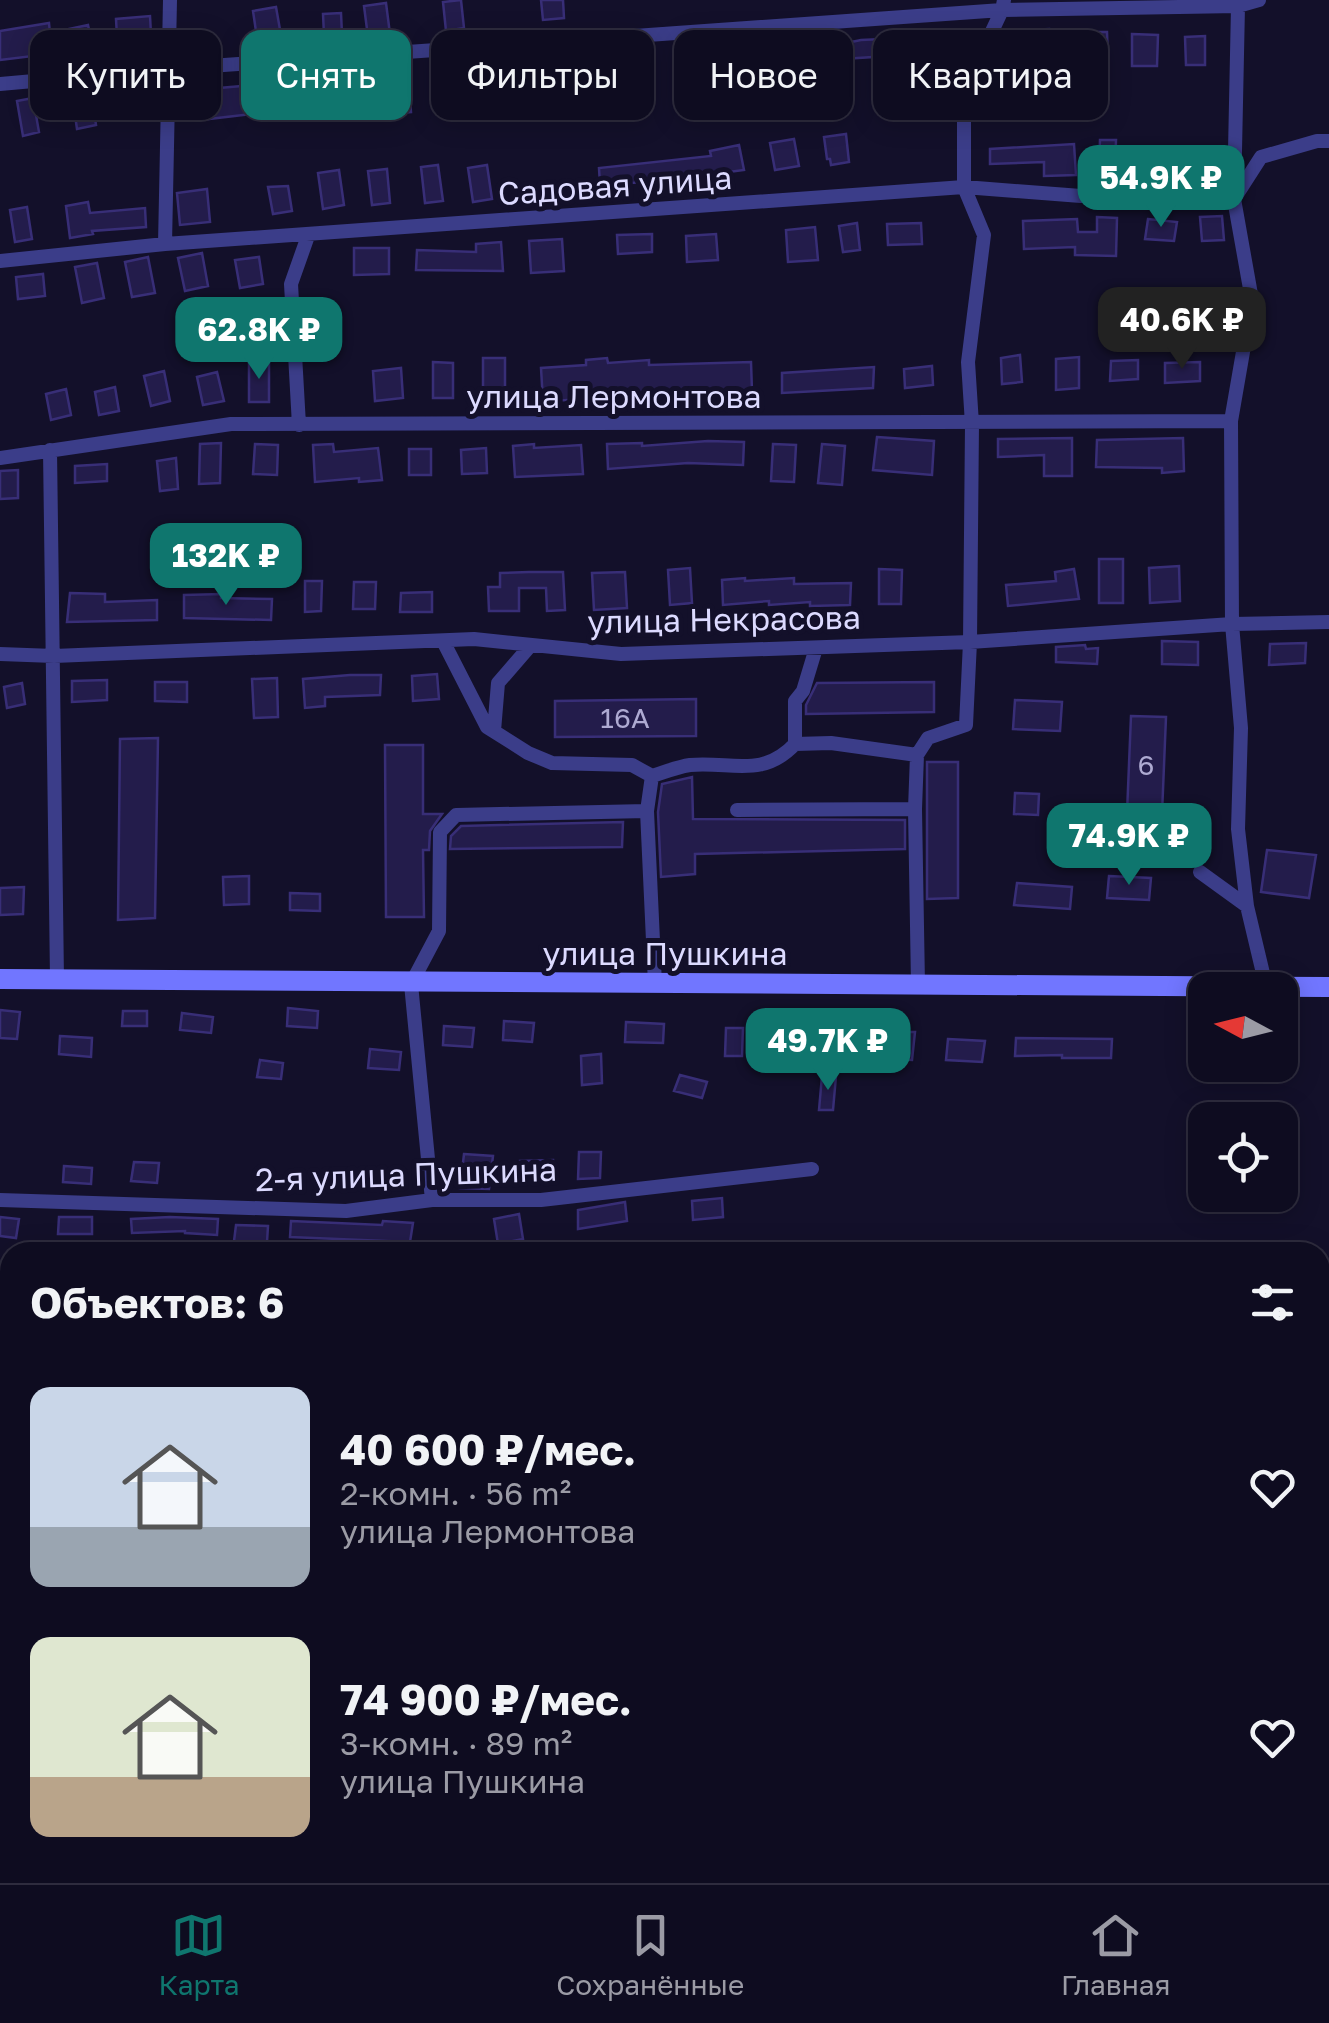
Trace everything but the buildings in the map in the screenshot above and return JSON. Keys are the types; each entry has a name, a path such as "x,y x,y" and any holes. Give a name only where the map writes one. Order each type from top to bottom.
{"main road":[{"name":"улица Пушкина","path":"0,979 1188,986"},
{"name":"улица Пушкина","path":"1298,987 1329,987"}],"street":[{"path":"169,30 170,0"},
{"path":"221,66 1003,5 1238,6 1259,0"},
{"path":"918,985 914,808 918,755 928,738 966,725 972,424 968,362 984,235 964,187 964,92 1003,5"},
{"path":"1238,6 1234,199 1252,300 1231,421 1232,624 1242,728 1238,828 1247,906 1263,972"},
{"path":"0,84 30,81"},
{"path":"165,244 166,120"},
{"path":"1234,199 1261,156 1329,140"},
{"name":"Садовая улица","path":"0,261 165,244 964,187 1081,196 1234,199"},
{"path":"299,425 291,284 308,236"},
{"name":"улица Лермонтова","path":"0,458 230,424 1231,421"},
{"path":"50,450 57,980"},
{"name":"улица Некрасова","path":"0,654 54,656 474,639 621,654 970,642 1232,624 1329,622"},
{"path":"443,641 487,728 552,763 632,765 652,776 690,765 764,766 783,757 795,744 794,701 803,691 816,648"},
{"path":"494,732 498,684 531,645"},
{"path":"795,744 830,743 918,755"},
{"path":"652,776 647,810 656,984"},
{"path":"737,810 914,808"},
{"path":"432,1200 411,984 440,930 440,832 456,815 647,810"},
{"path":"1200,872 1247,906"},
{"name":"2-я улица Пушкина","path":"0,1200 346,1211 432,1200 541,1200 812,1169"}]}
